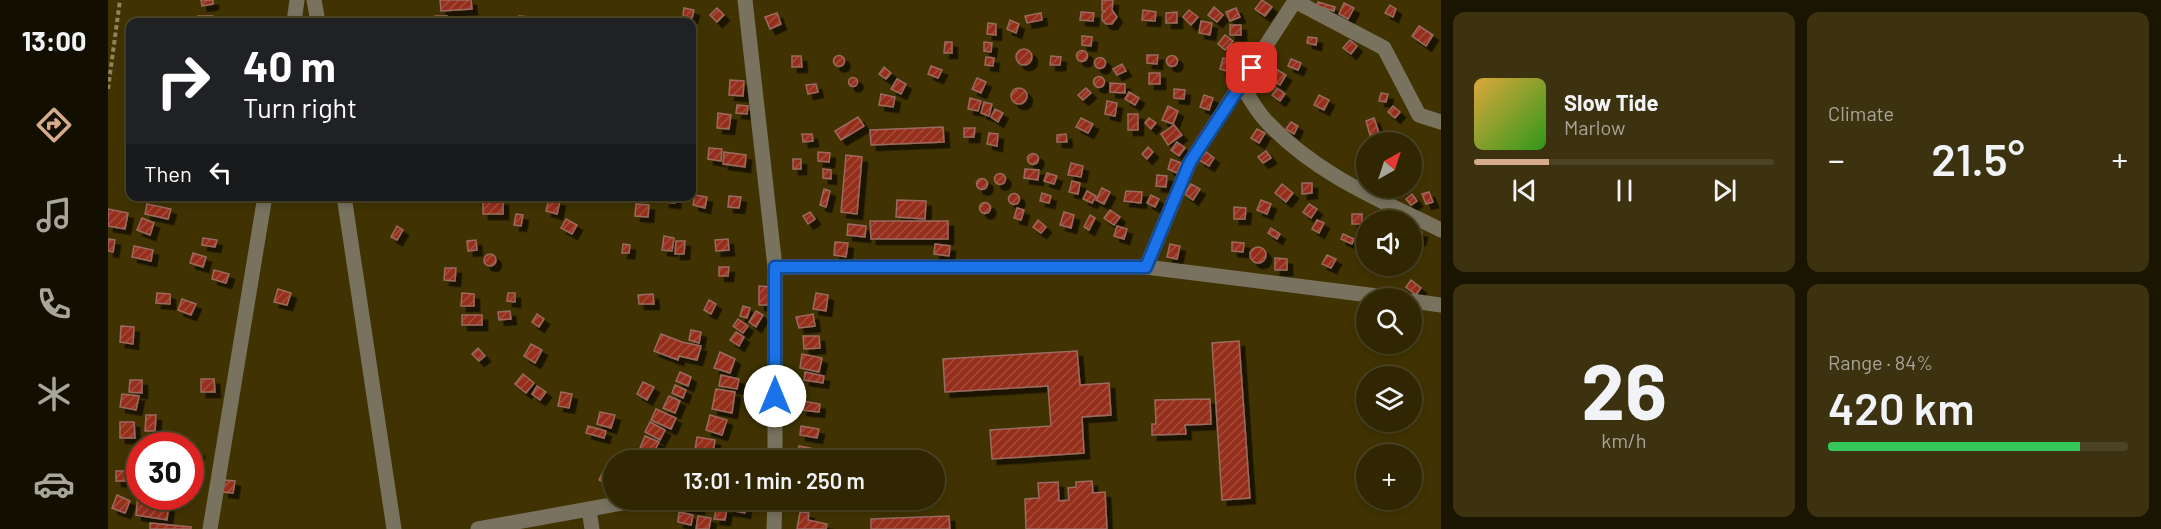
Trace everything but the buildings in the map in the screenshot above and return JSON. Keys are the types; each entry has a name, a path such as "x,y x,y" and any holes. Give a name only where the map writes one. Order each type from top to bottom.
{"street":[{"path":"295,18 297,0"},
{"path":"314,0 317,18"},
{"path":"745,0 775,267 776,450"},
{"path":"1146,267 1190,162 1296,1 1384,48 1419,115 1441,122"},
{"path":"1241,84 1265,121 1310,162 1354,188 1441,230"},
{"path":"210,529 264,201"},
{"path":"345,201 394,529"},
{"path":"775,267 1146,267 1356,293"},
{"path":"1422,302 1441,305"},
{"path":"478,529 603,507"},
{"path":"589,510 592,529"},
{"path":"774,529 775,510"}],"path":[{"path":"108,89 120,0"}],"route":[{"path":"775,396 775,267 1146,267 1190,162 1252,68"}]}
